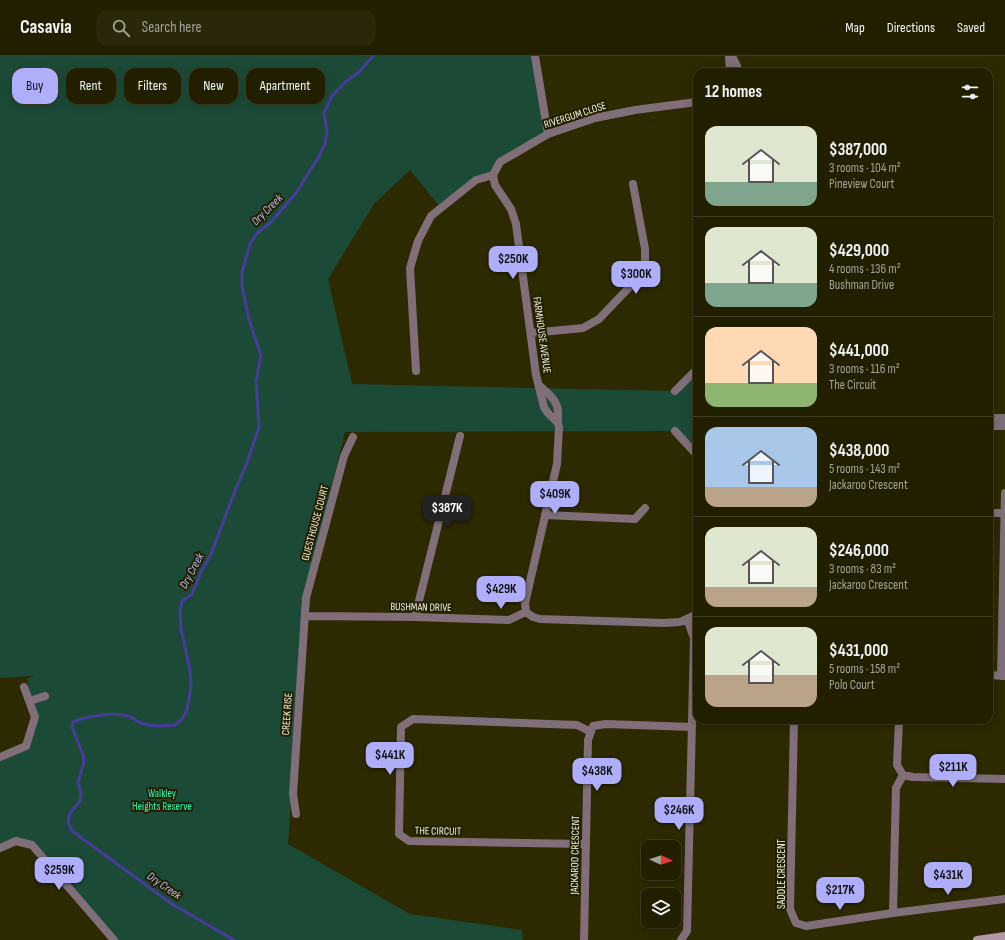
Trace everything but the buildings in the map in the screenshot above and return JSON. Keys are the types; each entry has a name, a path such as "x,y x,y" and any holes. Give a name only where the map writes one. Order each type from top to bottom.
{"main road":[{"path":"977,940 1005,936"}],"street":[{"path":"535,56 548,134"},
{"path":"730,68 731,56"},
{"path":"731,56 737,68"},
{"name":"RIVERGUM CLOSE","path":"493,175 500,162 548,134 596,118 693,103"},
{"path":"416,371 410,268 418,241 431,216 476,180 493,175"},
{"name":"FARMHOUSE AVENUE","path":"493,175 495,185 511,209 516,224 536,375 546,411 557,422"},
{"path":"530,333 583,328 599,319 640,277 645,263 645,249 633,184"},
{"path":"675,391 693,374"},
{"name":"FARMHOUSE AVENUE","path":"526,612 525,603 557,464 559,427 557,422 558,413 555,401 539,384"},
{"path":"993,418 1005,418"},
{"path":"993,426 1005,426"},
{"path":"675,431 693,451"},
{"path":"415,617 460,436"},
{"name":"GUESTHOUSE COURT","path":"305,616 306,598 344,456 353,437"},
{"path":"1003,676 1005,493"},
{"path":"545,515 635,519 645,508"},
{"path":"993,513 1004,513"},
{"path":"526,612 533,617 540,619 664,623 680,622 693,616"},
{"name":"BUSHMAN DRIVE","path":"305,616 509,620 526,612"},
{"name":"CREEK RISE","path":"296,814 292,794 305,616"},
{"path":"687,619 693,635"},
{"path":"681,940 687,931 693,682"},
{"path":"0,757 26,746 35,717 24,687"},
{"path":"30,702 45,696"},
{"name":"THE CIRCUIT","path":"586,844 408,841 399,834 401,727 413,719 577,725 591,732"},
{"path":"591,732 593,726 606,724 692,727"},
{"name":"SADDLE CRESCENT","path":"794,724 790,909 796,923 806,926 893,913"},
{"path":"898,724 897,765 903,775 913,777 1005,780"},
{"name":"JACKAROO CRESCENT","path":"584,940 588,740 591,732"},
{"path":"903,775 896,788 893,913 1005,899"},
{"path":"0,848 16,841 32,845 114,940"}],"green space":[{"name":"Walkley Heights Reserve","path":"0,56 535,56 548,134 476,180 441,208 410,170 374,204 328,279 352,384 675,391 693,372 693,451 675,431 345,432 304,600 288,844 410,914 522,930 523,940 114,940 32,845 16,841 0,848 0,757 26,746 35,717 27,679 34,676 0,678"}],"waterway":[{"name":"Dry Creek","path":"234,940 172,904 72,831 68,823 70,813 80,801 81,793 78,783 84,762 83,755 72,727 73,722 79,720 93,716 115,714 128,716 148,725 175,725 182,719 187,710 191,687 190,670 181,629 180,611 182,601 192,594 201,572 211,554 245,468 259,427 256,381 261,355 249,320 242,286 242,272 250,244 256,234 270,223 296,193 318,158 325,144 327,131 324,113 332,96 345,82 359,72 373,56"}]}
